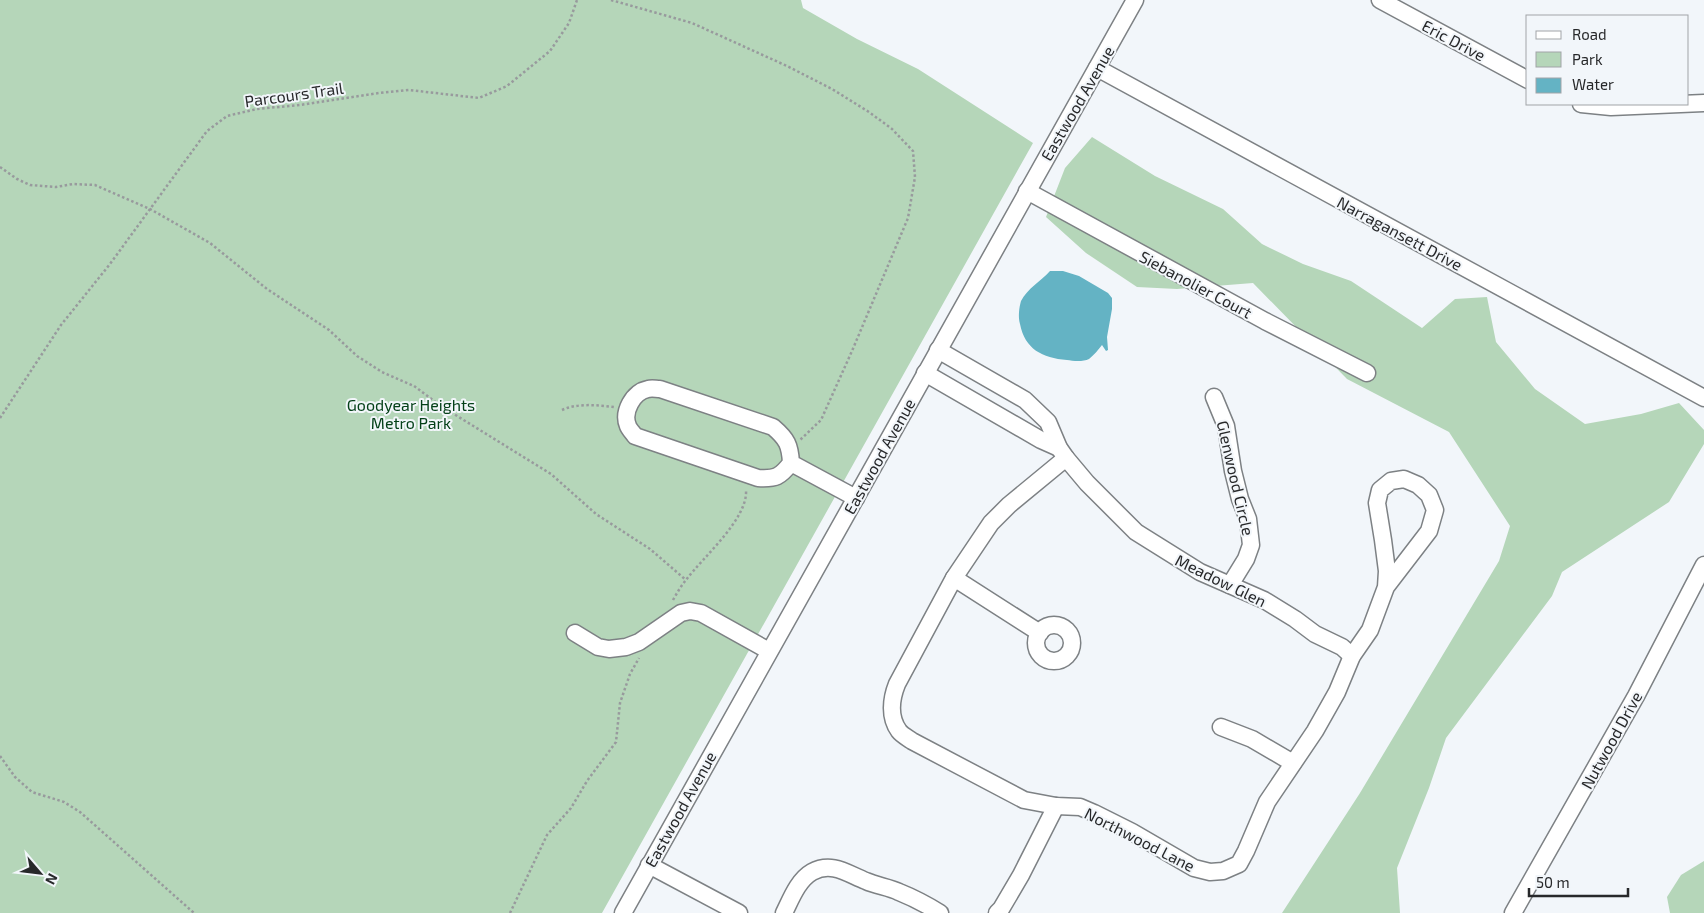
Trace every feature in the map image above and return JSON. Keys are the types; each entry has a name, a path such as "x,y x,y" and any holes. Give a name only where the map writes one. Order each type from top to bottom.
{"street":[{"name":"Eastwood Avenue","path":"623,913 1135,0"},
{"name":"Eric Drive","path":"1380,0 1526,79"},
{"name":"Narragansett Drive","path":"1096,68 1704,398"},
{"path":"1689,104 1704,104"},
{"path":"1591,105 1611,107 1673,105"},
{"name":"Siebanolier Court","path":"1027,191 1265,321 1368,373"},
{"name":"Meadow Glen","path":"938,350 1025,400 1048,422 1062,453 1087,483 1136,532 1200,572 1264,600 1295,619 1314,634 1342,647 1352,656"},
{"name":"Meadow Glen","path":"925,374 1062,453"},
{"path":"968,398 981,375"},
{"path":"791,456 781,475 771,479 758,478 635,436 628,426 626,414 636,394 647,389 660,389 773,427 784,437 791,456 856,498"},
{"path":"996,414 1010,391"},
{"name":"Glenwood Circle","path":"1214,397 1226,426 1233,471 1240,499 1248,519 1250,545 1246,559 1230,585"},
{"name":"Northwood Lane","path":"1062,453 991,523 954,578 893,694 892,714 899,732 912,741 1024,800 1056,806 1080,807 1132,832 1194,868 1210,872 1223,871 1238,864 1246,852 1267,802 1338,692 1352,656 1370,630 1386,587 1387,571 1384,540 1377,503 1380,490 1391,481 1404,479 1418,485 1429,495 1435,510 1429,531 1386,587"},
{"name":"Nutwood Drive","path":"1513,913 1636,696 1704,565"},
{"path":"954,578 1040,633"},
{"path":"575,632 598,647 609,649 626,647 639,642 680,614 690,611 701,613 769,651"},
{"path":"1220,727 1252,739 1293,763"},
{"path":"1001,912 1056,806"},
{"path":"649,865 739,913"},
{"path":"784,913 795,891 805,878 817,870 831,868 845,871 897,891 940,913"}],"path":[{"name":"Parcours Trail","path":"0,418 61,325 110,264 207,131 227,116 257,109 409,90 479,98 507,86 550,51 568,23 577,0"},
{"path":"611,0 692,23 787,66 832,89 869,112 892,129 912,150 916,177 908,218 897,246 821,420 791,456"},
{"path":"0,167 17,179 30,185 56,187 73,184 95,185 150,209 210,243 267,289 329,330 357,356 382,372 414,386 440,406 551,474 596,514 650,549 686,580"},
{"path":"562,410 569,407 593,405 628,409"},
{"path":"672,602 686,580 718,544 741,511 747,497 745,473"},
{"path":"510,913 546,835 571,808 587,781 616,742 620,703 630,674 640,657"},
{"path":"0,756 15,777 32,792 64,802 80,812 194,913"}],"green space":[{"name":"Goodyear Heights Metro Park","path":"0,0 801,0 803,8 857,39 918,69 1033,143 602,913 0,913"},
{"path":"1092,137 1155,176 1223,209 1262,244 1303,264 1351,281 1422,328 1455,299 1487,297 1496,342 1535,389 1585,424 1641,414 1679,403 1704,430 1704,444 1669,502 1562,572 1552,596 1446,738 1429,788 1397,868 1400,913 1282,913 1360,793 1499,561 1510,526 1449,432 1347,379 1253,283 1177,289 1137,287 1086,253 1046,217 1065,168"},
{"path":"1704,861 1704,913 1670,913 1667,897 1681,875"}],"water":[{"path":"1050,271 1063,271 1079,276 1108,293 1112,298 1107,337 1108,350 1106,351 1102,345 1089,359 1081,361 1050,357 1030,346 1022,333 1019,321 1021,301 1030,289"}]}
